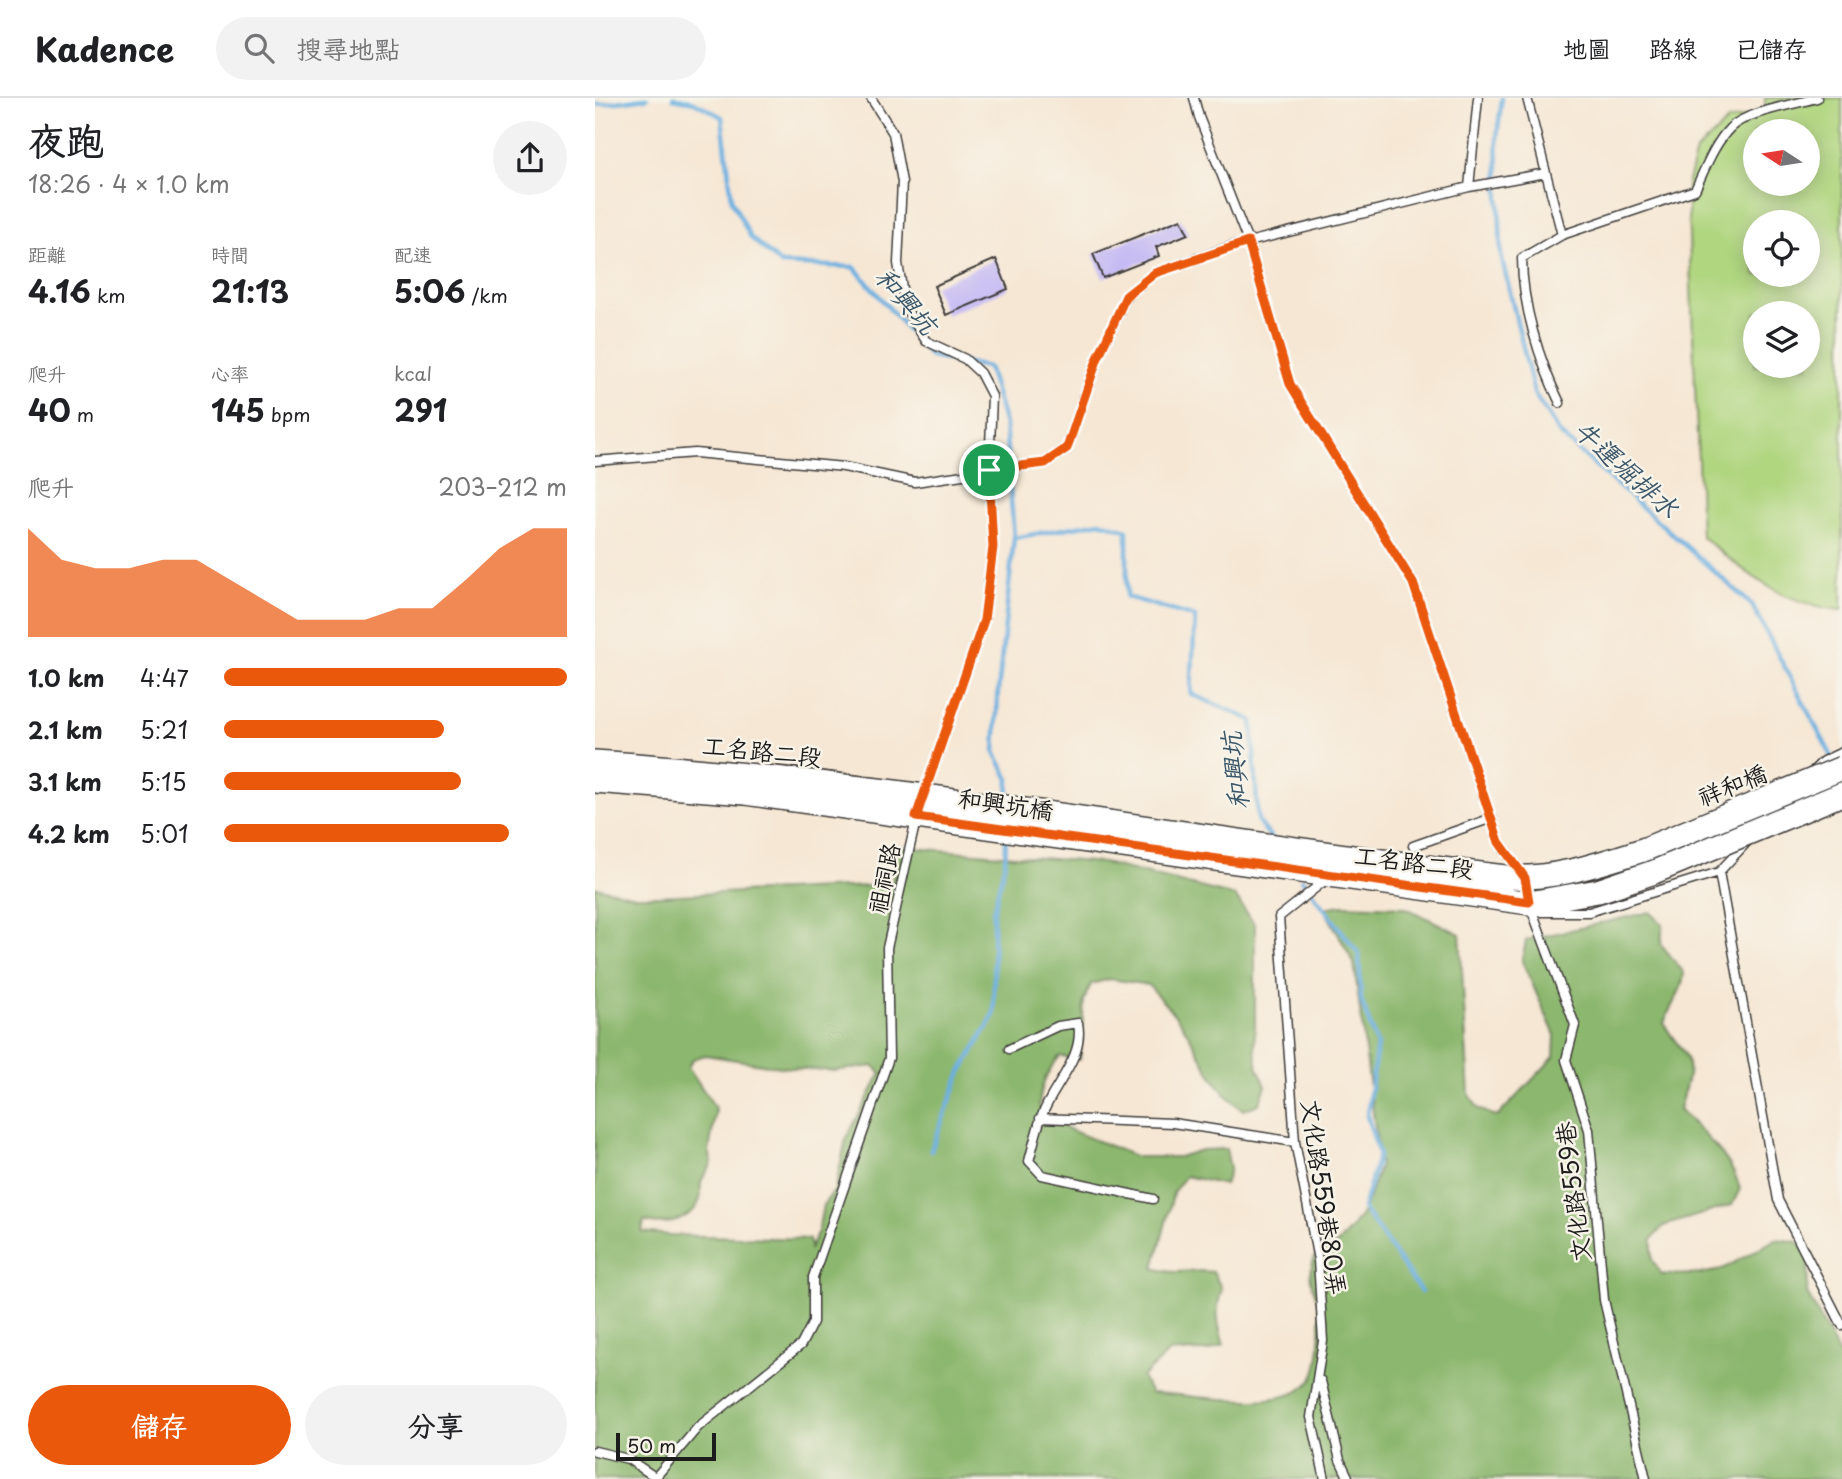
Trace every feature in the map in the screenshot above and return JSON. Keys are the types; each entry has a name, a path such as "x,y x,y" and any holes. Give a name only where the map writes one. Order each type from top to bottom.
{"main road":[{"name":"工名路二段","path":"595,762 719,770 920,806"},
{"name":"祥和橋","path":"1643,849 1842,768"},
{"name":"工名路二段","path":"595,782 920,806"},
{"name":"工名路二段","path":"1330,865 1529,902 1598,891 1654,873 1842,794"},
{"name":"和興坑橋","path":"920,806 1330,865"},
{"name":"工名路二段","path":"1330,865 1525,878 1575,872 1643,849"}],"lane":[{"name":"祖祠路","path":"654,1478 698,1427 801,1345 813,1322 813,1277 889,1058 887,948 920,806 984,620 993,547 989,470 992,396 980,373 965,359 926,341 905,306 898,263 902,181 893,133 871,98"},
{"name":"文化路559巷","path":"1194,98 1248,242 1290,384 1413,583 1499,842 1525,878 1529,902 1575,1025 1566,1060 1589,1130 1604,1300 1646,1479"},
{"path":"1469,187 1478,98"},
{"path":"1527,98 1562,235"},
{"path":"1560,402 1542,368 1522,283 1522,258 1562,235 1695,190 1711,155 1731,126 1765,112 1818,98"},
{"path":"595,461 695,453 844,467 915,482 1045,463 1067,448 1097,360 1126,296 1155,273 1248,242 1469,187 1546,173"},
{"path":"1785,801 1823,761 1842,752"},
{"path":"1529,902 1541,912 1589,912 1719,872 1776,811"},
{"path":"1413,846 1492,818"},
{"name":"文化路559巷80弄","path":"1325,1479 1311,1417 1320,1377 1323,1341 1318,1260 1295,1142 1279,917 1330,865"},
{"path":"1719,872 1778,1200 1842,1325"},
{"path":"1009,1049 1058,1027 1078,1023 1081,1037 1076,1054 1058,1081 1040,1118 1029,1161 1042,1175 1153,1199"},
{"path":"1040,1118 1173,1123 1295,1142"},
{"path":"1320,1377 1340,1460 1349,1479"},
{"path":"595,1451 628,1459 654,1478"}],"green space":[{"path":"1765,98 1842,98 1842,610 1800,601 1782,594 1765,585 1701,536 1687,185 1696,151 1728,121 1765,112"},
{"path":"900,847 1104,863 1235,896 1255,925 1255,1050 1258,1069 1266,1086 1259,1104 1243,1110 1231,1100 1213,1078 1186,1030 1149,985 1110,979 1091,984 1084,1000 1080,1060 1060,1056 1045,1079 1039,1107 1053,1123 1137,1157 1179,1157 1201,1150 1226,1149 1230,1168 1225,1185 1186,1176 1174,1191 1154,1268 1168,1272 1213,1272 1222,1289 1218,1317 1224,1345 1207,1351 1169,1352 1142,1377 1151,1393 1237,1400 1282,1397 1300,1390 1312,1379 1319,1357 1320,1330 1319,1305 1311,1278 1313,1261 1318,1249 1337,1244 1351,1229 1364,1210 1380,1166 1354,963 1324,908 1342,905 1404,907 1460,934 1469,1095 1479,1109 1497,1117 1554,1057 1555,1035 1522,961 1526,940 1650,912 1663,924 1661,944 1684,973 1681,987 1664,1023 1687,1061 1687,1082 1679,1109 1723,1155 1740,1189 1732,1205 1663,1226 1652,1239 1652,1260 1662,1275 1700,1274 1721,1270 1776,1239 1798,1242 1809,1255 1807,1293 1842,1360 1842,1479 595,1479 595,887 636,896 658,896 891,885","holes":["705,1055 780,1067 833,1071 874,1066 881,1073 846,1139 835,1190 823,1205 818,1232 810,1248 809,1239 642,1232 644,1221 668,1223 691,1212 697,1206 701,1195 701,1182 712,1163 709,1151 716,1109 688,1067 693,1059"]}],"building":[{"path":"1181,219 1188,234 1156,247 1159,256 1103,278 1093,254"},
{"path":"996,259 1008,289 946,315 934,286"}],"waterway":[{"name":"和興坑","path":"595,105 647,98"},
{"name":"和興坑","path":"673,98 694,102 722,117 732,201 751,238 781,264 854,267 930,356 988,367 1005,424 1014,538 998,692 995,752 1009,779 1008,801"},
{"name":"牛運堀排水","path":"1502,98 1497,137 1501,255 1534,393 1560,434 1752,605 1832,757"},
{"name":"和興坑","path":"1014,538 1100,522 1127,530 1127,597 1195,617 1191,694 1252,720 1258,821 1272,839"},
{"path":"931,1150 961,1072 994,1015 993,912 1005,862 1006,838"},
{"name":"和興坑","path":"1302,879 1359,954 1361,1000 1377,1045 1367,1116 1379,1154 1363,1208 1421,1292"}],"route":[{"path":"1248,242 1290,384 1413,583 1499,842 1525,878 1529,902 916,817 984,620 993,547 989,470 1045,463 1067,448 1097,360 1126,296 1155,273 1248,242"}]}
